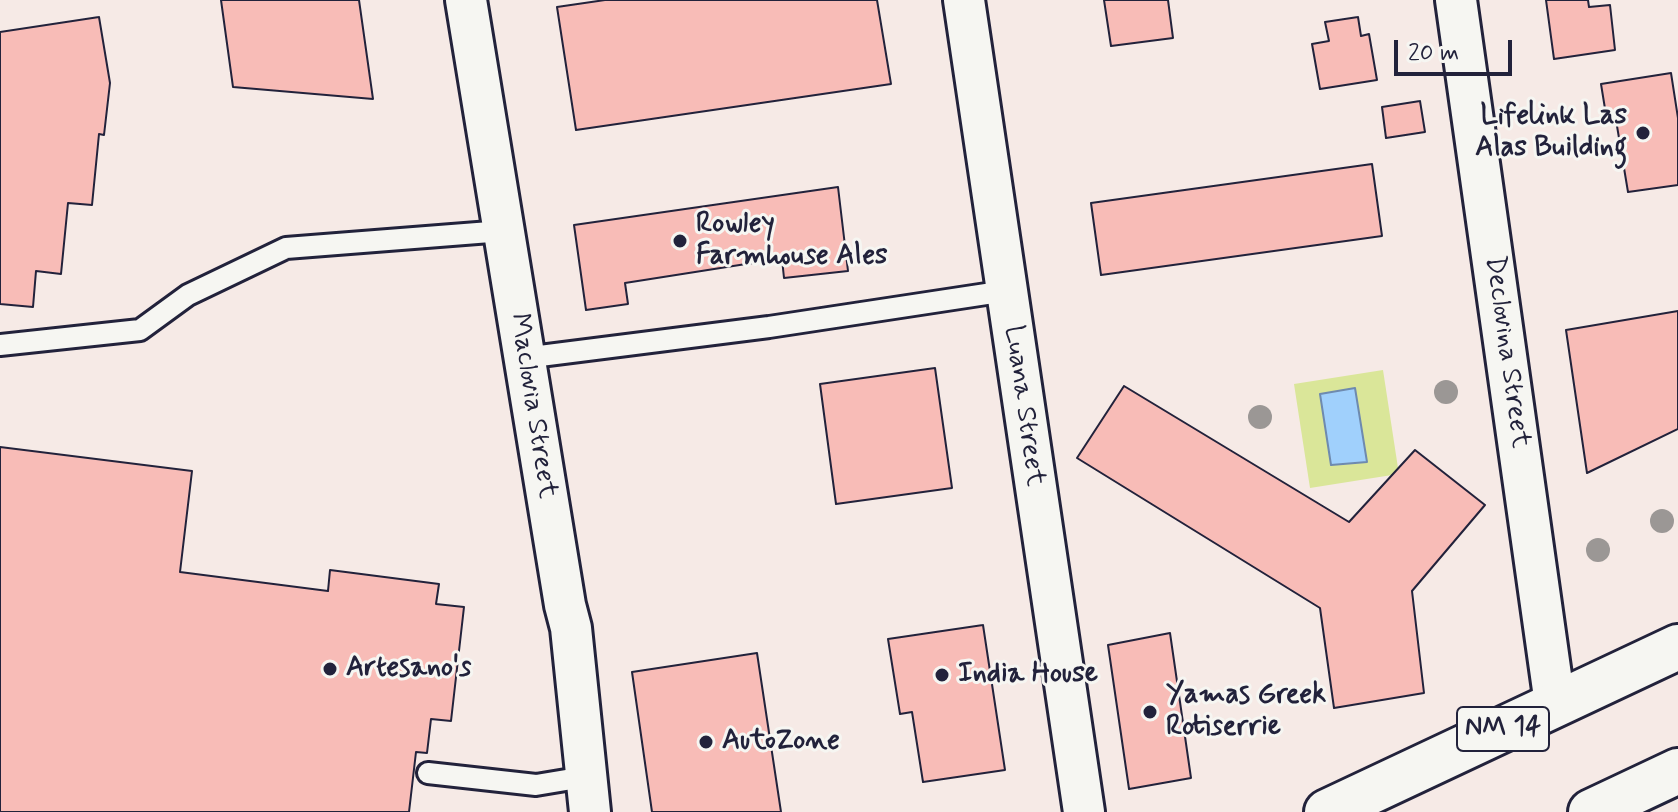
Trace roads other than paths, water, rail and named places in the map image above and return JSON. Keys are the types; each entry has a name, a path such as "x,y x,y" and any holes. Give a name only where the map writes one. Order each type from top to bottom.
{"main road":[{"name":"NM 14","path":"1327,812 1678,647"},
{"path":"1597,811 1678,771"}],"street":[{"name":"Maclovia Street","path":"466,0 571,628 587,794"},
{"name":"Luana Street","path":"964,0 1084,812"},
{"name":"Declovina Street","path":"1456,0 1555,704"}],"lane":[{"path":"0,345 140,330 188,295 286,248 503,231"},
{"path":"524,358 769,327 1006,291"},
{"path":"428,773 587,794"}],"water":[{"path":"1355,388 1367,462 1331,465 1320,394"}],"place":[{"name":"Lifelink Las Alas Building","path":"1643,133"},
{"name":"Rowley Farmhouse Ales","path":"680,241"},
{"name":"Artesano's","path":"330,669"},
{"name":"India House","path":"942,675"},
{"name":"Yamas Greek Rotiserrie","path":"1150,712"},
{"name":"AutoZone","path":"706,742"}]}
